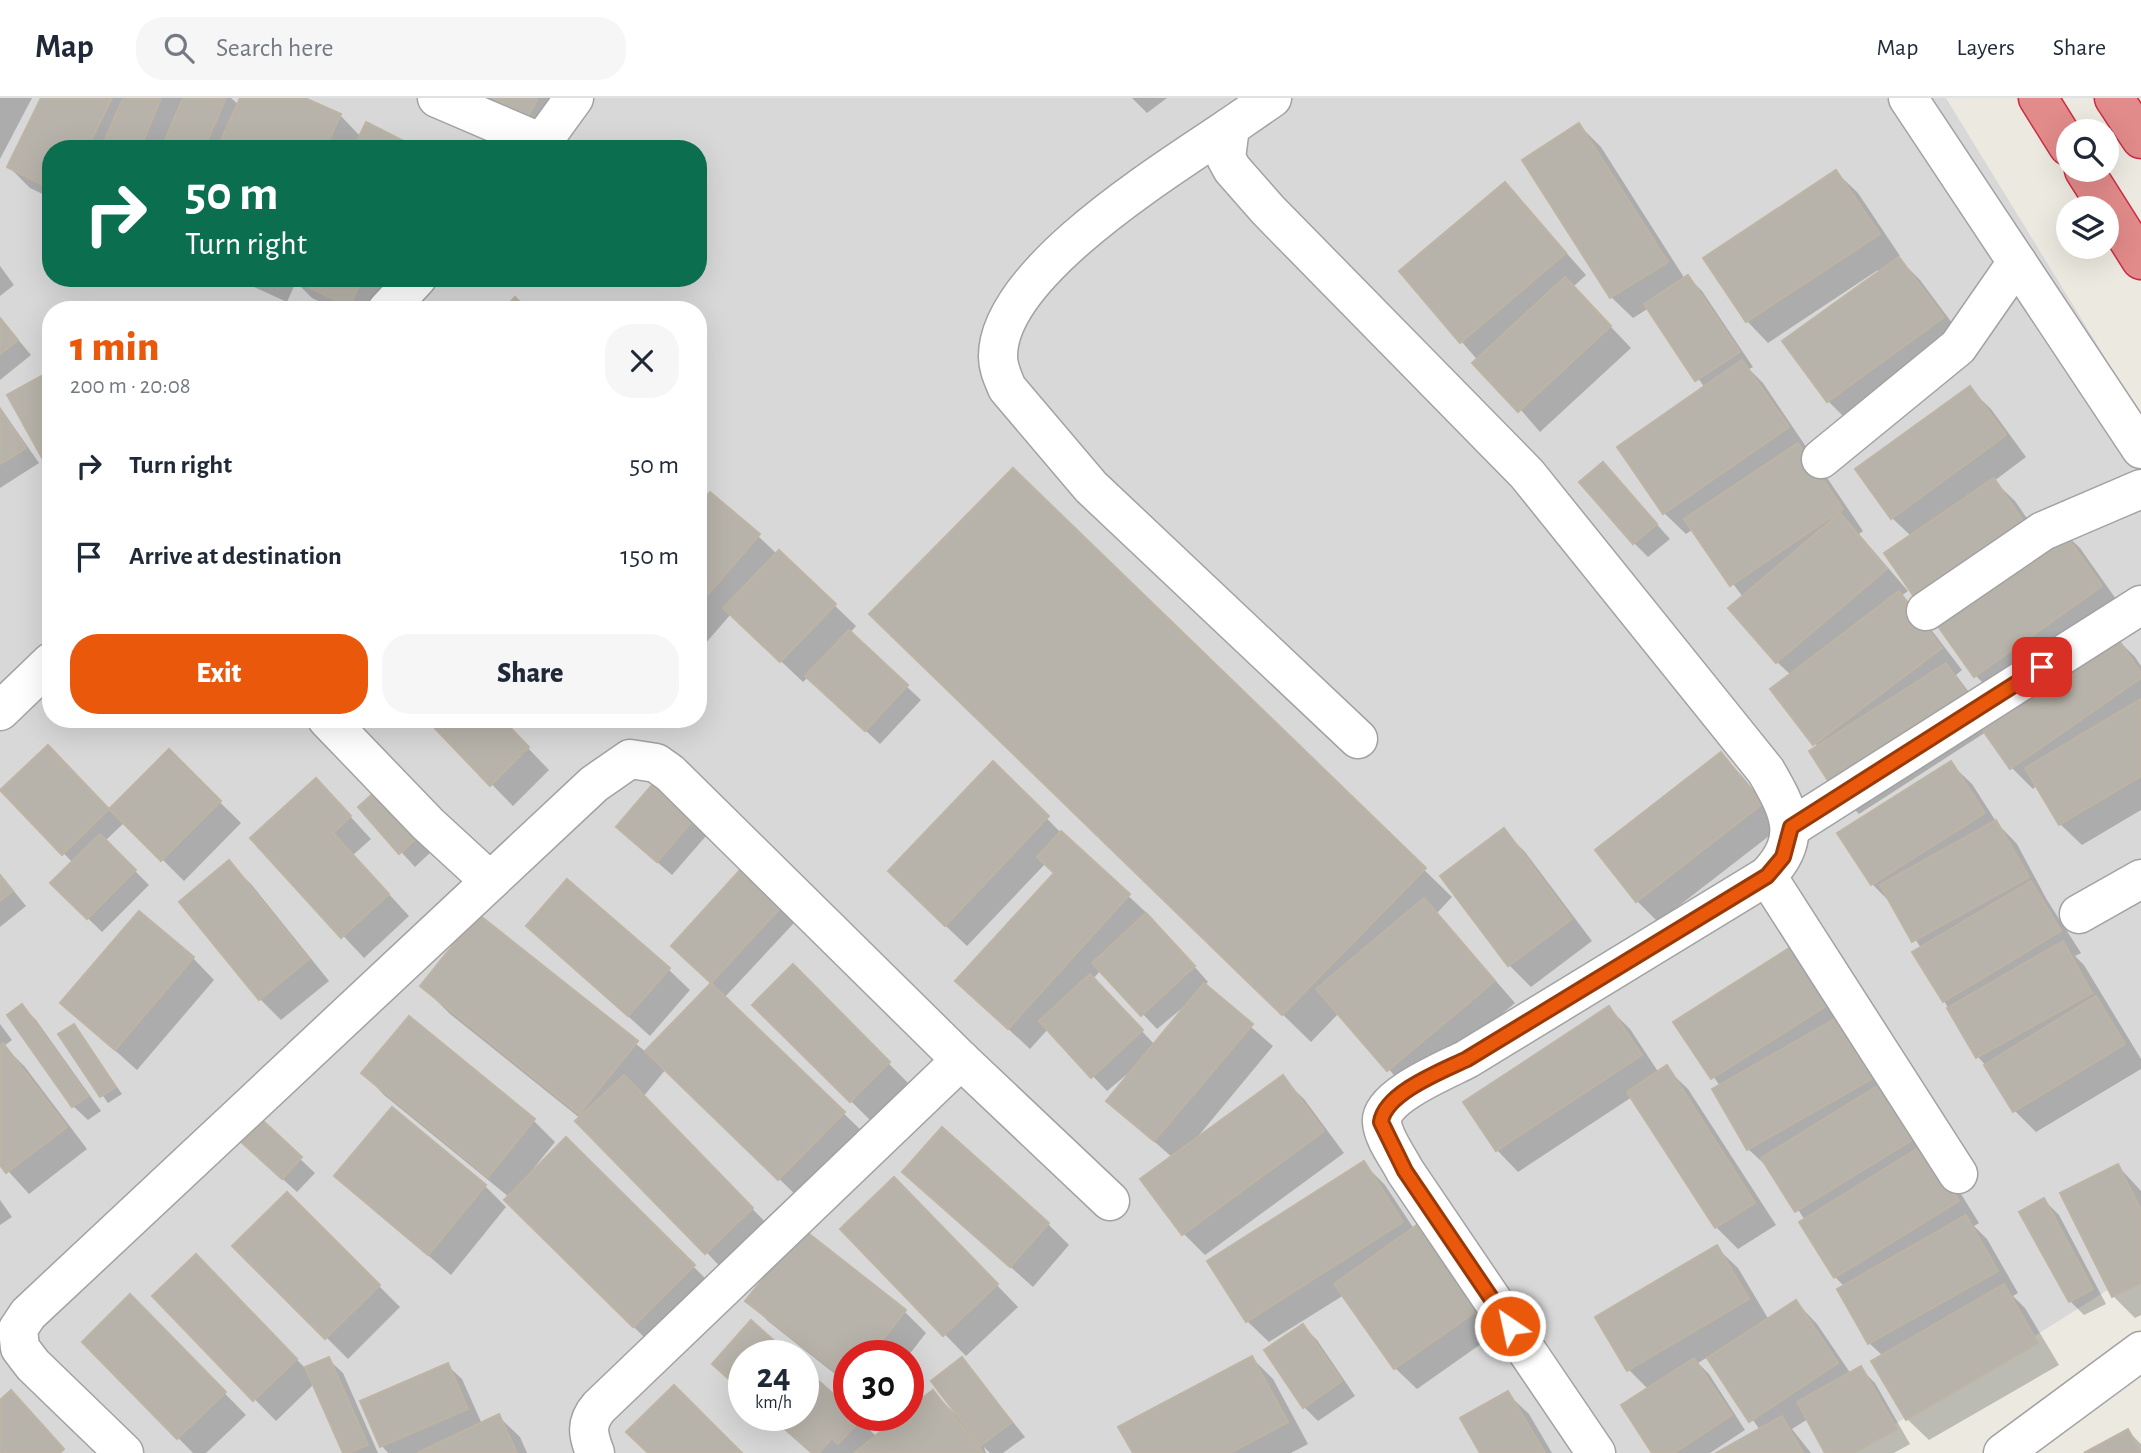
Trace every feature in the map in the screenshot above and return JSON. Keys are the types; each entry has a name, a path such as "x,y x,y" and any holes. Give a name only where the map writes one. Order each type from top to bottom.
{"highway":[{"path":"2038,98 2056,127"},
{"path":"2114,98 2141,139"},
{"path":"2092,182 2141,260"}],"street":[{"path":"437,98 526,140"},
{"path":"544,140 575,98"},
{"path":"1272,98 1116,204 1029,286 1007,321 1000,344 1000,372 1007,388 1091,487 1358,738"},
{"path":"1908,98 2141,449"},
{"path":"1230,127 1226,158 1232,169 1268,210 1527,474 1766,771 1786,805 1791,827 1783,857 1767,876 1467,1059 1416,1085 1385,1107 1382,1116 1381,1122 1405,1171 1596,1453"},
{"path":"1821,459 1958,347 2017,262"},
{"path":"395,301 409,287"},
{"path":"1926,611 2043,531 2141,489"},
{"path":"1791,827 2137,617"},
{"path":"3,701 42,669"},
{"path":"336,728 428,824 490,881"},
{"path":"124,1453 33,1365 20,1348 18,1329 52,1290 490,881 621,763 630,759 656,763 670,773 961,1060 1110,1201"},
{"path":"1767,876 1958,1174"},
{"path":"2079,914 2141,879"},
{"path":"596,1453 588,1430 590,1417 598,1407 961,1060"},
{"path":"2003,1453 2141,1351"}],"shaded area":[{"path":"0,98 1946,98 2141,416 2141,1269 1849,1453 0,1453"}],"building":[{"path":"41,98 112,98 91,140 42,140 42,184 7,167"},
{"path":"123,98 161,98 144,140 105,140"},
{"path":"183,98 226,98 208,140 165,140"},
{"path":"240,98 305,98 341,114 329,140 221,140"},
{"path":"492,98 538,98 528,117"},
{"path":"366,122 401,140 357,140"},
{"path":"1579,123 1668,262 1610,298 1522,160"},
{"path":"1836,170 1880,234 1746,322 1703,258"},
{"path":"1505,182 1566,253 1460,343 1399,271"},
{"path":"1899,257 1944,317 1827,402 1782,341"},
{"path":"1688,275 1740,352 1695,381 1644,304"},
{"path":"1565,277 1611,326 1518,412 1472,363"},
{"path":"309,287 359,287 352,301 337,301"},
{"path":"0,318 18,340 0,354"},
{"path":"1742,360 1789,427 1663,514 1617,447"},
{"path":"42,376 42,458 7,395"},
{"path":"1970,386 2006,435 1891,519 1855,469"},
{"path":"0,409 26,448 0,464"},
{"path":"1798,443 1843,509 1730,586 1684,519"},
{"path":"1603,462 1657,524 1633,544 1579,482"},
{"path":"1013,468 1426,868 1282,1015 869,614"},
{"path":"1994,478 2023,521 1913,595 1884,553"},
{"path":"710,492 760,534 707,596 707,496"},
{"path":"1840,513 1887,569 1776,663 1728,608"},
{"path":"2058,524 2102,586 1974,677 1930,615"},
{"path":"779,550 836,604 780,662 723,608"},
{"path":"1899,591 1942,648 1813,745 1770,689"},
{"path":"849,630 908,685 865,731 805,676"},
{"path":"2114,633 2141,673 2141,678 2010,769 1979,725"},
{"path":"1946,663 1974,705 1836,793 1809,751"},
{"path":"2141,699 2141,776 2059,825 2025,768"},
{"path":"435,728 511,728 529,747 490,786"},
{"path":"48,745 109,809 62,855 0,790"},
{"path":"169,749 221,801 161,861 109,809"},
{"path":"1721,752 1762,804 1636,902 1595,850"},
{"path":"993,761 1049,816 945,926 888,871"},
{"path":"1951,761 1985,813 1871,885 1837,833"},
{"path":"316,778 351,816 333,833 389,894 341,938 250,838"},
{"path":"652,785 693,820 657,862 616,827"},
{"path":"378,789 419,836 399,854 358,807"},
{"path":"1996,820 2029,877 1912,942 1880,885"},
{"path":"1504,828 1572,919 1508,966 1440,876"},
{"path":"1061,831 1130,894 1008,1029 955,981 1054,873 1037,857"},
{"path":"100,834 136,870 87,919 50,883"},
{"path":"229,860 309,959 259,1000 179,902"},
{"path":"741,869 782,906 711,983 671,946"},
{"path":"0,875 13,891 0,901"},
{"path":"567,879 670,968 628,1016 526,926"},
{"path":"2031,881 2061,931 1943,1002 1912,952"},
{"path":"1424,898 1495,981 1387,1071 1316,989"},
{"path":"139,911 194,957 115,1050 60,1003"},
{"path":"1146,913 1195,966 1141,1016 1092,963"},
{"path":"478,914 638,1041 579,1114 420,986"},
{"path":"2063,941 2092,993 1976,1058 1947,1008"},
{"path":"1797,943 1834,1001 1711,1079 1673,1022"},
{"path":"793,964 890,1062 850,1102 752,1005"},
{"path":"1090,974 1143,1030 1091,1078 1039,1021"},
{"path":"711,983 845,1112 778,1180 645,1051"},
{"path":"1204,983 1253,1024 1154,1141 1106,1101"},
{"path":"2096,996 2125,1044 2013,1112 1984,1065"},
{"path":"22,1004 88,1096 72,1107 7,1015"},
{"path":"1609,1006 1642,1055 1496,1151 1463,1102"},
{"path":"1842,1015 1877,1076 1747,1150 1712,1089"},
{"path":"409,1016 535,1119 488,1177 361,1073"},
{"path":"74,1024 116,1087 100,1097 58,1034"},
{"path":"3,1043 67,1127 6,1173 0,1165 0,1046"},
{"path":"1667,1065 1755,1203 1715,1228 1627,1092"},
{"path":"624,1075 753,1208 705,1254 575,1121"},
{"path":"1283,1075 1324,1131 1182,1235 1140,1179"},
{"path":"1884,1082 1917,1137 1795,1212 1761,1158"},
{"path":"392,1107 486,1185 428,1255 334,1176"},
{"path":"260,1118 302,1157 282,1179 240,1141"},
{"path":"942,1127 1049,1223 1010,1267 902,1172"},
{"path":"566,1137 695,1265 633,1327 504,1200"},
{"path":"1923,1145 1959,1201 1834,1278 1799,1222"},
{"path":"1364,1161 1403,1222 1246,1322 1207,1261"},
{"path":"2118,1164 2141,1210 2141,1283 2112,1297 2060,1193"},
{"path":"894,1177 998,1284 943,1336 840,1229"},
{"path":"287,1192 380,1285 325,1339 232,1246"},
{"path":"2044,1198 2093,1289 2069,1302 2019,1212"},
{"path":"1966,1215 1998,1271 1868,1344 1837,1289"},
{"path":"1417,1225 1478,1310 1394,1369 1334,1284"},
{"path":"803,1229 906,1310 883,1340 833,1340 833,1370 819,1359 819,1340 795,1340 745,1301"},
{"path":"1717,1245 1749,1299 1627,1371 1595,1317"},
{"path":"196,1254 297,1359 253,1401 152,1296"},
{"path":"2004,1284 2038,1343 1906,1420 1871,1361"},
{"path":"130,1294 226,1392 177,1439 82,1342"},
{"path":"1796,1300 1838,1363 1749,1422 1707,1358"},
{"path":"751,1320 773,1340 733,1340"},
{"path":"1303,1324 1342,1381 1303,1408 1264,1350"},
{"path":"728,1346 728,1378 712,1364"},
{"path":"1252,1356 1288,1422 1230,1453 1133,1453 1118,1427"},
{"path":"329,1357 368,1445 348,1453 343,1453 305,1367"},
{"path":"962,1357 1012,1422 980,1446 931,1381"},
{"path":"1694,1358 1732,1415 1674,1453 1652,1453 1621,1405"},
{"path":"448,1363 468,1409 380,1447 360,1401"},
{"path":"1861,1366 1897,1429 1854,1453 1825,1453 1797,1402"},
{"path":"819,1381 833,1394 833,1431 850,1431 838,1444 832,1438 819,1453 812,1453 787,1431 819,1431"},
{"path":"674,1385 742,1453 648,1453 626,1432"},
{"path":"11,1390 64,1449 60,1453 0,1453 0,1400"},
{"path":"933,1390 983,1453 854,1453 881,1431 924,1431 924,1397"},
{"path":"1508,1391 1545,1453 1480,1453 1460,1418"},
{"path":"499,1414 517,1453 417,1453"},
{"path":"1782,1416 1803,1453 1716,1453"},
{"path":"2128,1429 2141,1453 2084,1453"}],"route":[{"path":"1510,1326 1405,1171 1381,1122 1385,1107 1416,1085 1467,1059 1767,876 1783,857 1791,827 2042,667"}]}
